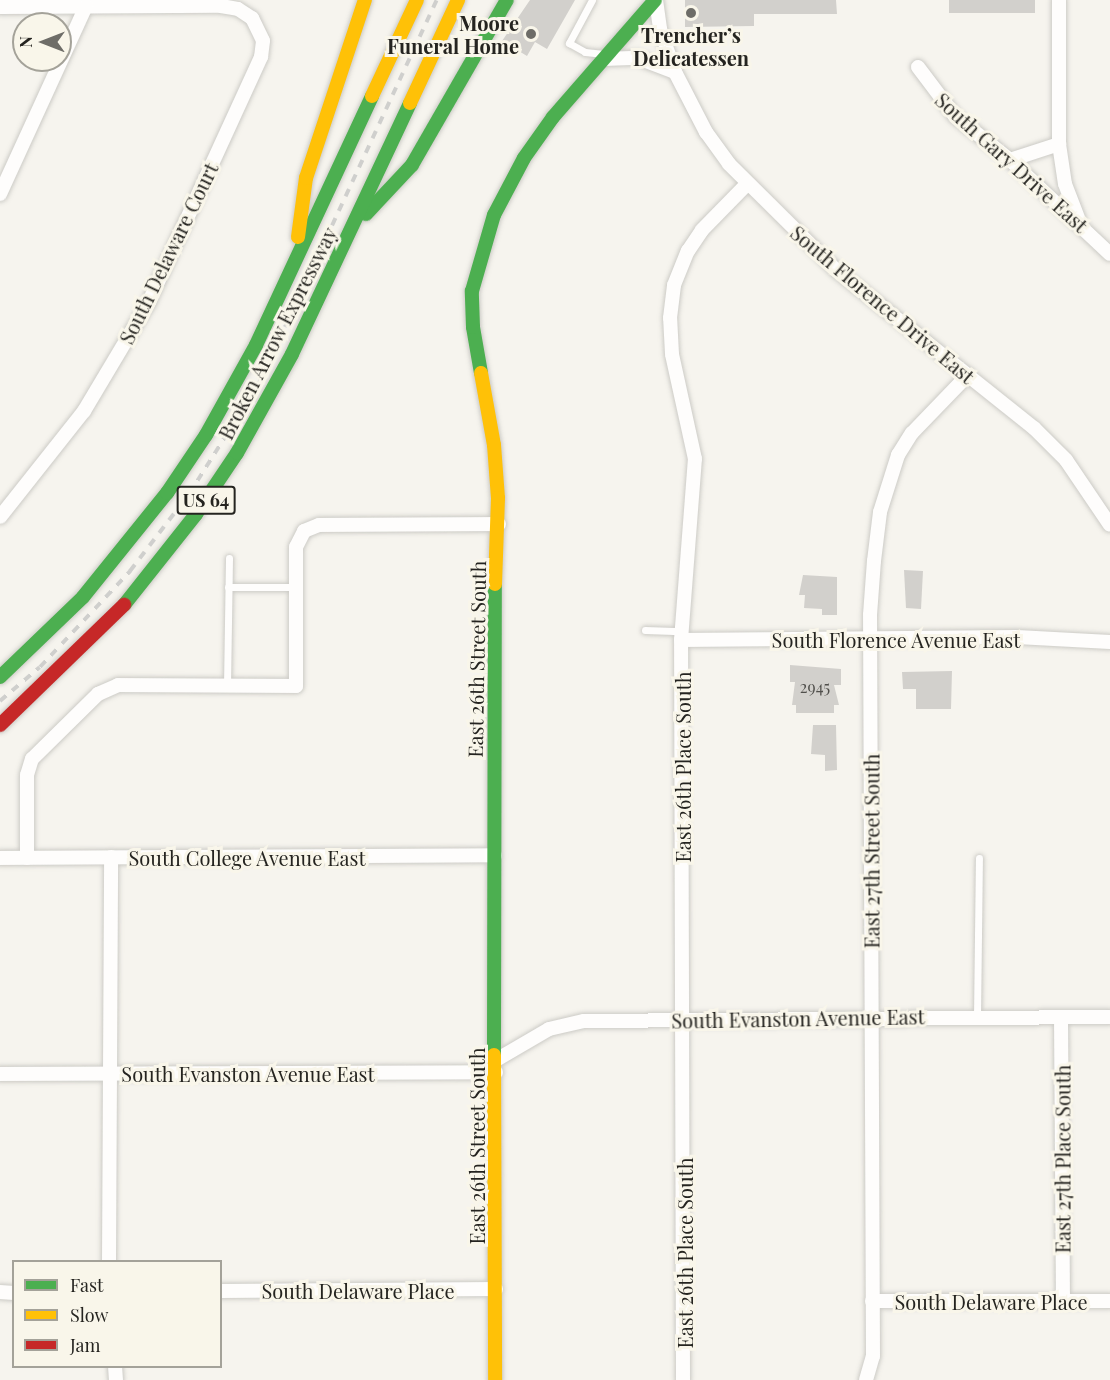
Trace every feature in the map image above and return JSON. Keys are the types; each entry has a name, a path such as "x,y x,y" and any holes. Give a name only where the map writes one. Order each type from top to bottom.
{"main road":[{"path":"295,264 306,178 365,0"},
{"name":"Broken Arrow Expressway","path":"0,677 83,597 167,493 234,385 295,264 417,0"},
{"name":"Broken Arrow Expressway","path":"0,725 119,611 196,514 273,392 351,231 458,0"},
{"path":"351,231 412,165 507,0"},
{"name":"East 26th Street South","path":"495,1380 496,1066 493,620 499,524 494,445 473,327 472,291 478,262 494,215 524,158 553,117 656,0"}],"street":[{"name":"South Florence Drive East","path":"656,0 660,29 675,72 706,132 747,184 836,270 1051,444 1083,482 1110,525"},
{"path":"1059,0 1059,144 1065,184 1080,223"},
{"path":"0,7 86,6 0,194"},
{"name":"South Delaware Court","path":"0,517 84,411 149,302 261,57 261,32 252,18 238,9 222,6 86,6"},
{"path":"606,57 638,58 675,72"},
{"name":"South Gary Drive East","path":"918,68 949,110 1010,160 1080,223 1110,254"},
{"path":"1010,160 1059,144"},
{"name":"East 26th Place South","path":"683,1380 681,635 695,459 672,354 671,302 681,268 697,237 747,184"},
{"name":"East 27th Street South","path":"866,1380 873,1356 870,639 874,561 889,480 912,433 968,375"},
{"path":"27,858 27,775 32,759 109,688 296,686 296,547 304,531 319,525 499,524"},
{"name":"South Florence Avenue East","path":"681,635 870,639 1017,638 1110,642"},
{"name":"South College Avenue East","path":"0,858 495,855"},
{"path":"109,1260 111,857"},
{"name":"South Evanston Avenue East","path":"0,1074 496,1066 530,1038 568,1023 872,1017 1110,1017"},
{"name":"East 27th Place South","path":"1061,1017 1063,1301"},
{"name":"South Delaware Place","path":"222,1291 496,1289"},
{"name":"South Delaware Place","path":"872,1301 1110,1301"}],"lane":[{"path":"592,0 569,43 585,52 606,57"},
{"path":"227,686 229,558"},
{"path":"228,587 297,587"},
{"path":"645,630 681,635"},
{"path":"977,1017 979,858"}],"building":[{"name":"Moore Funeral Home","path":"530,0 575,0 547,49 535,42 527,56 502,41"},
{"path":"685,0 836,0 837,14 754,14 754,26 685,27"},
{"path":"949,0 1035,0 1035,13 949,13"},
{"path":"904,570 923,571 921,609 906,608"},
{"path":"803,575 837,577 837,615 822,615 822,609 804,608 805,595 799,595"},
{"path":"790,665 841,669 841,685 834,685 839,705 834,705 834,713 796,713 796,705 792,705 795,682 790,682"},
{"path":"952,671 951,709 916,709 916,689 903,689 902,672"},
{"path":"813,725 836,725 837,770 825,771 825,755 811,754"}],"railway":[{"path":"0,701 40,667 130,571 189,494 258,385 437,0"}],"traffic: fast":[{"path":"366,214 412,165 507,0"},
{"path":"481,373 473,327 472,291 494,215 524,158 553,117 655,0"},
{"path":"0,677 83,597 167,493 206,435 256,345 372,96"},
{"path":"124,605 196,514 237,453 292,354 410,103"},
{"path":"494,1055 495,584"}],"traffic: slow":[{"path":"298,237 306,178 365,0"},
{"path":"372,96 417,0"},
{"path":"410,103 458,0"},
{"path":"481,373 494,445 498,498 495,584"},
{"path":"494,1055 495,1380"}],"traffic: jam":[{"path":"0,725 124,605"}],"place":[{"name":"Trencher’s Delicatessen","path":"691,13"},
{"name":"Moore Funeral Home","path":"531,34"}]}
